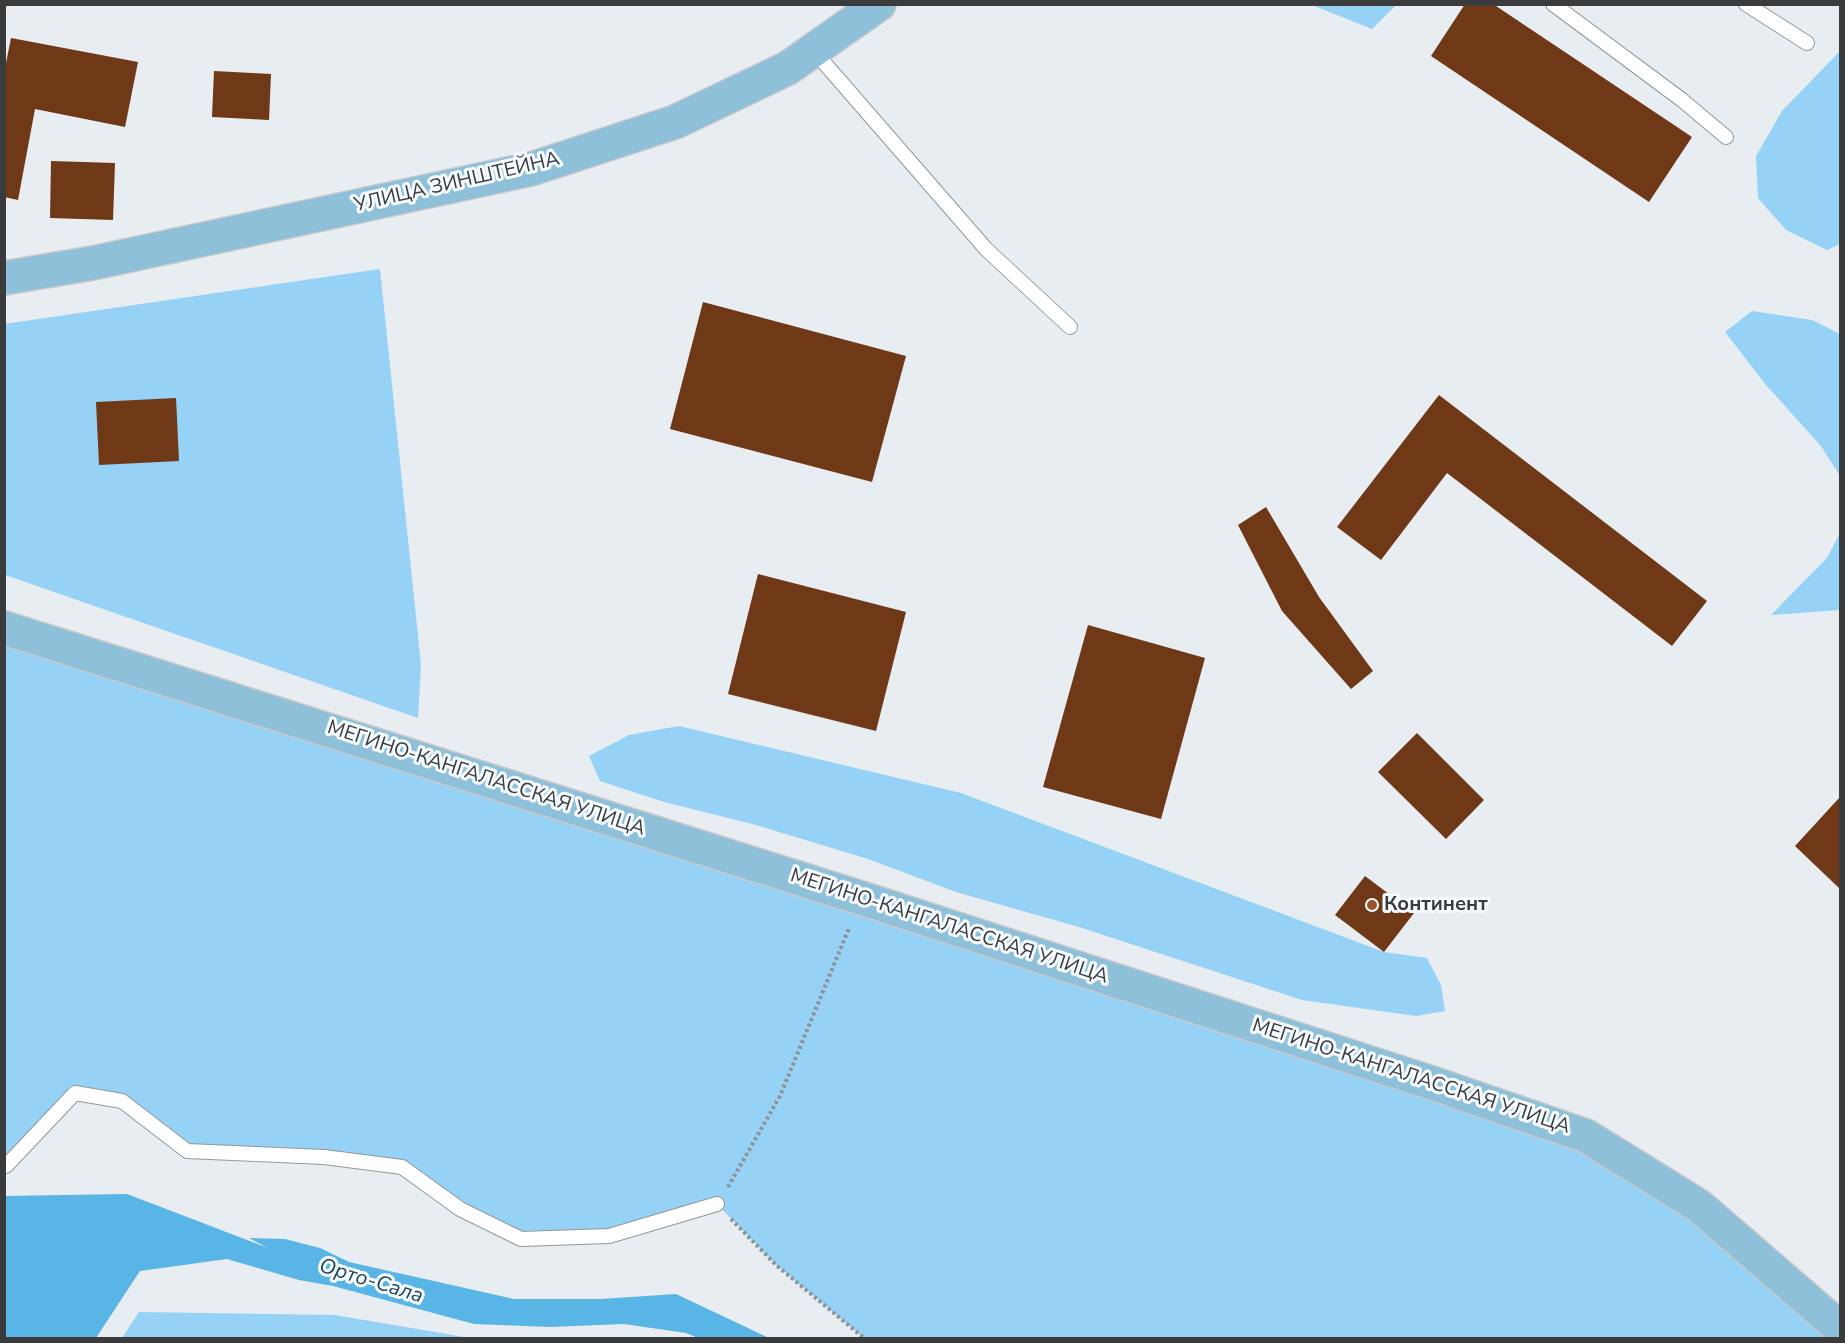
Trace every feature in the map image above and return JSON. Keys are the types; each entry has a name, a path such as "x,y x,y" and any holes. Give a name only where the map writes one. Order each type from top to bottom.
{"main road":[{"name":"УЛИЦА ЗИНШТЕЙНА","path":"4,278 93,263 531,169 675,123 788,68 879,4"},
{"name":"МЕГИНО-КАНГАЛАССКАЯ УЛИЦА","path":"4,628 861,898 1462,1093 1586,1136 1699,1206 1840,1328"}],"lane":[{"path":"1553,4 1682,100 1726,137"},
{"path":"1746,4 1807,43"},
{"path":"813,50 986,249 1070,327"},
{"path":"6,1166 75,1094 122,1101 187,1151 324,1157 402,1167 460,1209 521,1239 609,1236 717,1204"}],"path":[{"path":"861,898 780,1096 717,1204 776,1265 864,1338"}],"shaded area":[{"path":"1312,5 1396,5 1372,29"},
{"path":"1840,51 1840,244 1827,250 1786,230 1758,198 1756,156 1782,111"},
{"path":"380,269 421,665 418,718 5,575 4,324"},
{"path":"1752,311 1812,320 1840,334 1840,476 1821,446 1766,385 1725,332"},
{"path":"1840,533 1840,610 1771,615 1827,558"},
{"path":"4,628 1586,1136 1840,1338 864,1338 776,1265 717,1204 609,1236 521,1239 402,1167 187,1151 122,1101 75,1093 5,1167"},
{"path":"679,726 961,793 1384,952 1427,958 1441,985 1445,1011 1416,1016 1302,1000 1079,927 956,892 868,859 756,825 664,802 600,781 589,756 629,735"},
{"path":"139,1312 335,1315 470,1338 122,1338"}],"water":[{"name":"Орто-Сала","path":"127,1194 268,1248 249,1238 285,1239 320,1248 349,1262 514,1299 601,1299 676,1294 769,1338 698,1338 686,1333 624,1324 550,1327 474,1324 333,1286 299,1280 227,1259 140,1271 96,1338 5,1338 5,1196"}],"building":[{"path":"1465,4 1493,4 1692,137 1649,202 1431,56"},
{"path":"11,38 138,62 125,127 35,109 18,200 4,197 4,73"},
{"path":"214,71 271,74 269,120 212,117"},
{"path":"51,161 115,163 113,220 50,218"},
{"path":"703,302 906,356 872,482 670,429"},
{"path":"1439,395 1707,601 1672,646 1447,473 1381,560 1337,527"},
{"path":"176,398 179,461 99,465 96,402"},
{"path":"1266,507 1319,597 1373,671 1351,689 1282,611 1238,525"},
{"path":"758,574 906,612 876,731 728,694"},
{"path":"1088,625 1205,658 1161,819 1043,787"},
{"path":"1417,733 1484,800 1446,839 1378,772"},
{"path":"1840,797 1840,889 1795,846"},
{"path":"1365,876 1414,913 1384,952 1335,915"}],"place":[{"name":"Континент","path":"1372,905"}]}
